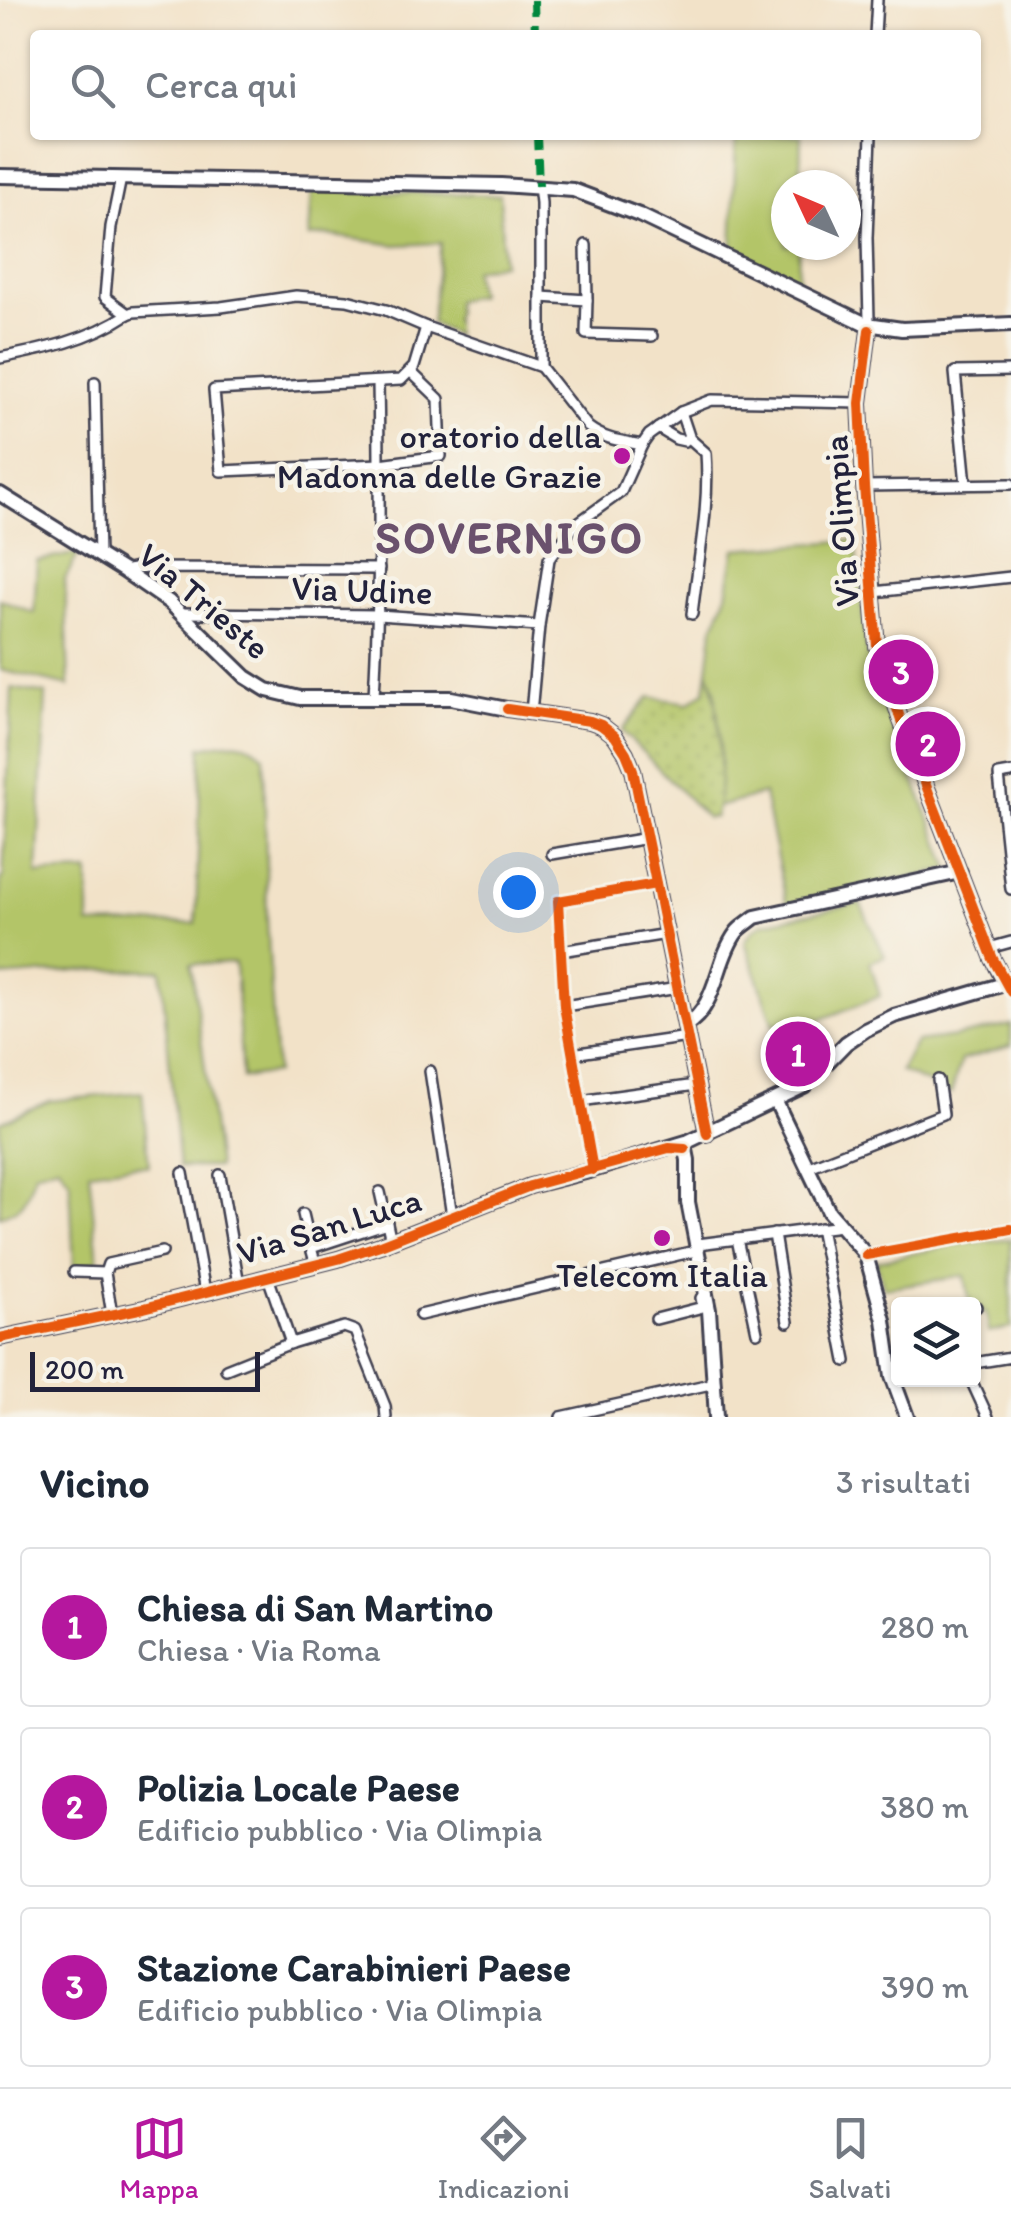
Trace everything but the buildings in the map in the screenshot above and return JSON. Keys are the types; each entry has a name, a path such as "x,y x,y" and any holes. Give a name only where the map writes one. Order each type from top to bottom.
{"street":[{"path":"875,30 876,0"},
{"name":"Via Olimpia","path":"871,140 869,325 860,403 877,646 900,718 989,948 1009,986"},
{"path":"0,176 538,186 572,190 638,215 869,325 902,329 1011,324"},
{"path":"121,178 110,227 105,298 128,314"},
{"path":"538,186 541,367"},
{"path":"586,245 586,334 652,336"},
{"path":"0,358 89,336 132,312 242,305 296,296 347,300 386,310 541,367 588,428 610,440 642,445"},
{"path":"541,297 586,300"},
{"path":"411,372 439,398 441,456 380,464 221,471 214,390 401,380 411,372 426,327"},
{"path":"966,484 955,372 1011,370"},
{"path":"94,382 99,556"},
{"path":"374,696 379,569 378,382"},
{"path":"532,713 549,559 574,525 621,492 642,445 658,428 681,412 712,400 860,403"},
{"path":"658,428 685,441 688,427 681,412"},
{"path":"688,437 706,453 707,461 692,614"},
{"path":"864,486 1011,484"},
{"name":"Via Trieste","path":"0,494 124,572 182,614 246,677 267,690 300,698 451,698 590,721 615,736 633,770 706,1134"},
{"path":"124,572 136,568 379,569"},
{"path":"874,592 1011,576"},
{"name":"Via Udine","path":"182,614 378,615 540,626"},
{"path":"1011,774 998,775 1011,889"},
{"path":"552,854 648,838"},
{"path":"572,1054 687,1031 704,1005 736,933 755,917 960,872"},
{"path":"593,1170 564,1006 558,901 656,884"},
{"path":"561,950 667,934"},
{"path":"989,948 1011,942"},
{"path":"716,1417 709,1310 688,1202 689,1148 706,1134 804,1086 846,1043 865,1030 894,1016 1009,986"},
{"path":"564,1006 678,988"},
{"path":"430,1071 452,1216"},
{"path":"808,1167 943,1114 938,1080"},
{"path":"580,1101 696,1085"},
{"path":"700,1102 721,1127"},
{"path":"776,1102 830,1212 866,1256 891,1319"},
{"name":"Via San Luca","path":"0,1338 316,1265 390,1241 530,1186 670,1148 689,1148"},
{"name":"Via San Luca","path":"183,1173 205,1292"},
{"name":"Via San Luca","path":"220,1174 239,1284"},
{"path":"380,1192 390,1241"},
{"path":"303,1214 316,1265"},
{"path":"311,1248 386,1223"},
{"path":"420,1315 737,1239 840,1226"},
{"path":"820,1228 846,1361"},
{"path":"866,1256 1011,1229"},
{"path":"774,1234 788,1322"},
{"path":"737,1239 757,1332"},
{"path":"656,1319 703,1307 697,1248"},
{"path":"112,1314 105,1274 108,1264 162,1252"},
{"path":"74,1272 105,1274"},
{"path":"268,1277 291,1344"},
{"path":"226,1369 344,1327 355,1331 386,1417"},
{"path":"981,1362 1011,1356"},
{"path":"561,1417 715,1383"},
{"path":"898,1387 907,1417"},
{"path":"974,1387 988,1417"}],"green space":[{"path":"736,140 801,140 800,170 771,170 771,260 799,260 798,287 732,257"},
{"path":"312,190 500,195 503,263 473,270 478,295 455,301 455,335 431,323 441,243 396,245 327,235 309,237"},
{"path":"856,540 866,647 873,678 950,869 787,907 764,794 717,807 715,690 708,671 713,629 727,594 735,549"},
{"path":"79,553 65,579 69,686 0,670 0,599 34,613 37,561"},
{"path":"708,671 716,703 720,764 715,817 707,818 622,731 649,697 689,703 705,691"},
{"path":"12,688 46,694 37,874 89,872 89,925 196,923 201,747 242,743 264,756 267,919 276,1073 242,1078 235,963 191,964 218,1167 179,1167 161,970 89,970 0,977 0,879"},
{"path":"860,903 885,956 870,962 880,996 817,1021 815,1018 774,1025 745,942 751,933 764,923"},
{"path":"1011,1025 1011,1046 961,1060 951,1094 900,1071 916,1042"},
{"path":"142,1092 149,1166 89,1171 98,1261 74,1269 70,1181 58,1165 35,1172 25,1200 0,1216 0,1122 49,1101"},
{"path":"1011,1239 1011,1328 989,1332 986,1312 981,1312 981,1297 969,1297 965,1276 884,1288 876,1261"}],"marked path":[{"path":"534,0 535,30"},
{"path":"537,140 539,186"}],"cycle path":[{"path":"869,330 860,403 877,646 900,718 993,959 1011,992"},
{"path":"507,709 601,725 615,736 626,753 633,770 707,1134"},
{"path":"593,1170 564,1006 558,901 656,884"},
{"path":"0,1338 144,1308 338,1259 530,1186 669,1148 685,1149"},
{"path":"866,1255 1011,1229"}],"place":[{"name":"oratorio della Madonna delle Grazie","path":"622,456"},
{"name":"Stazione Carabinieri Paese","path":"901,672"},
{"name":"Polizia Locale Paese","path":"928,744"},
{"name":"Chiesa di San Martino","path":"798,1054"},
{"name":"Telecom Italia","path":"662,1238"}],"district":[{"name":"SOVERNIGO","path":"510,537"}]}
